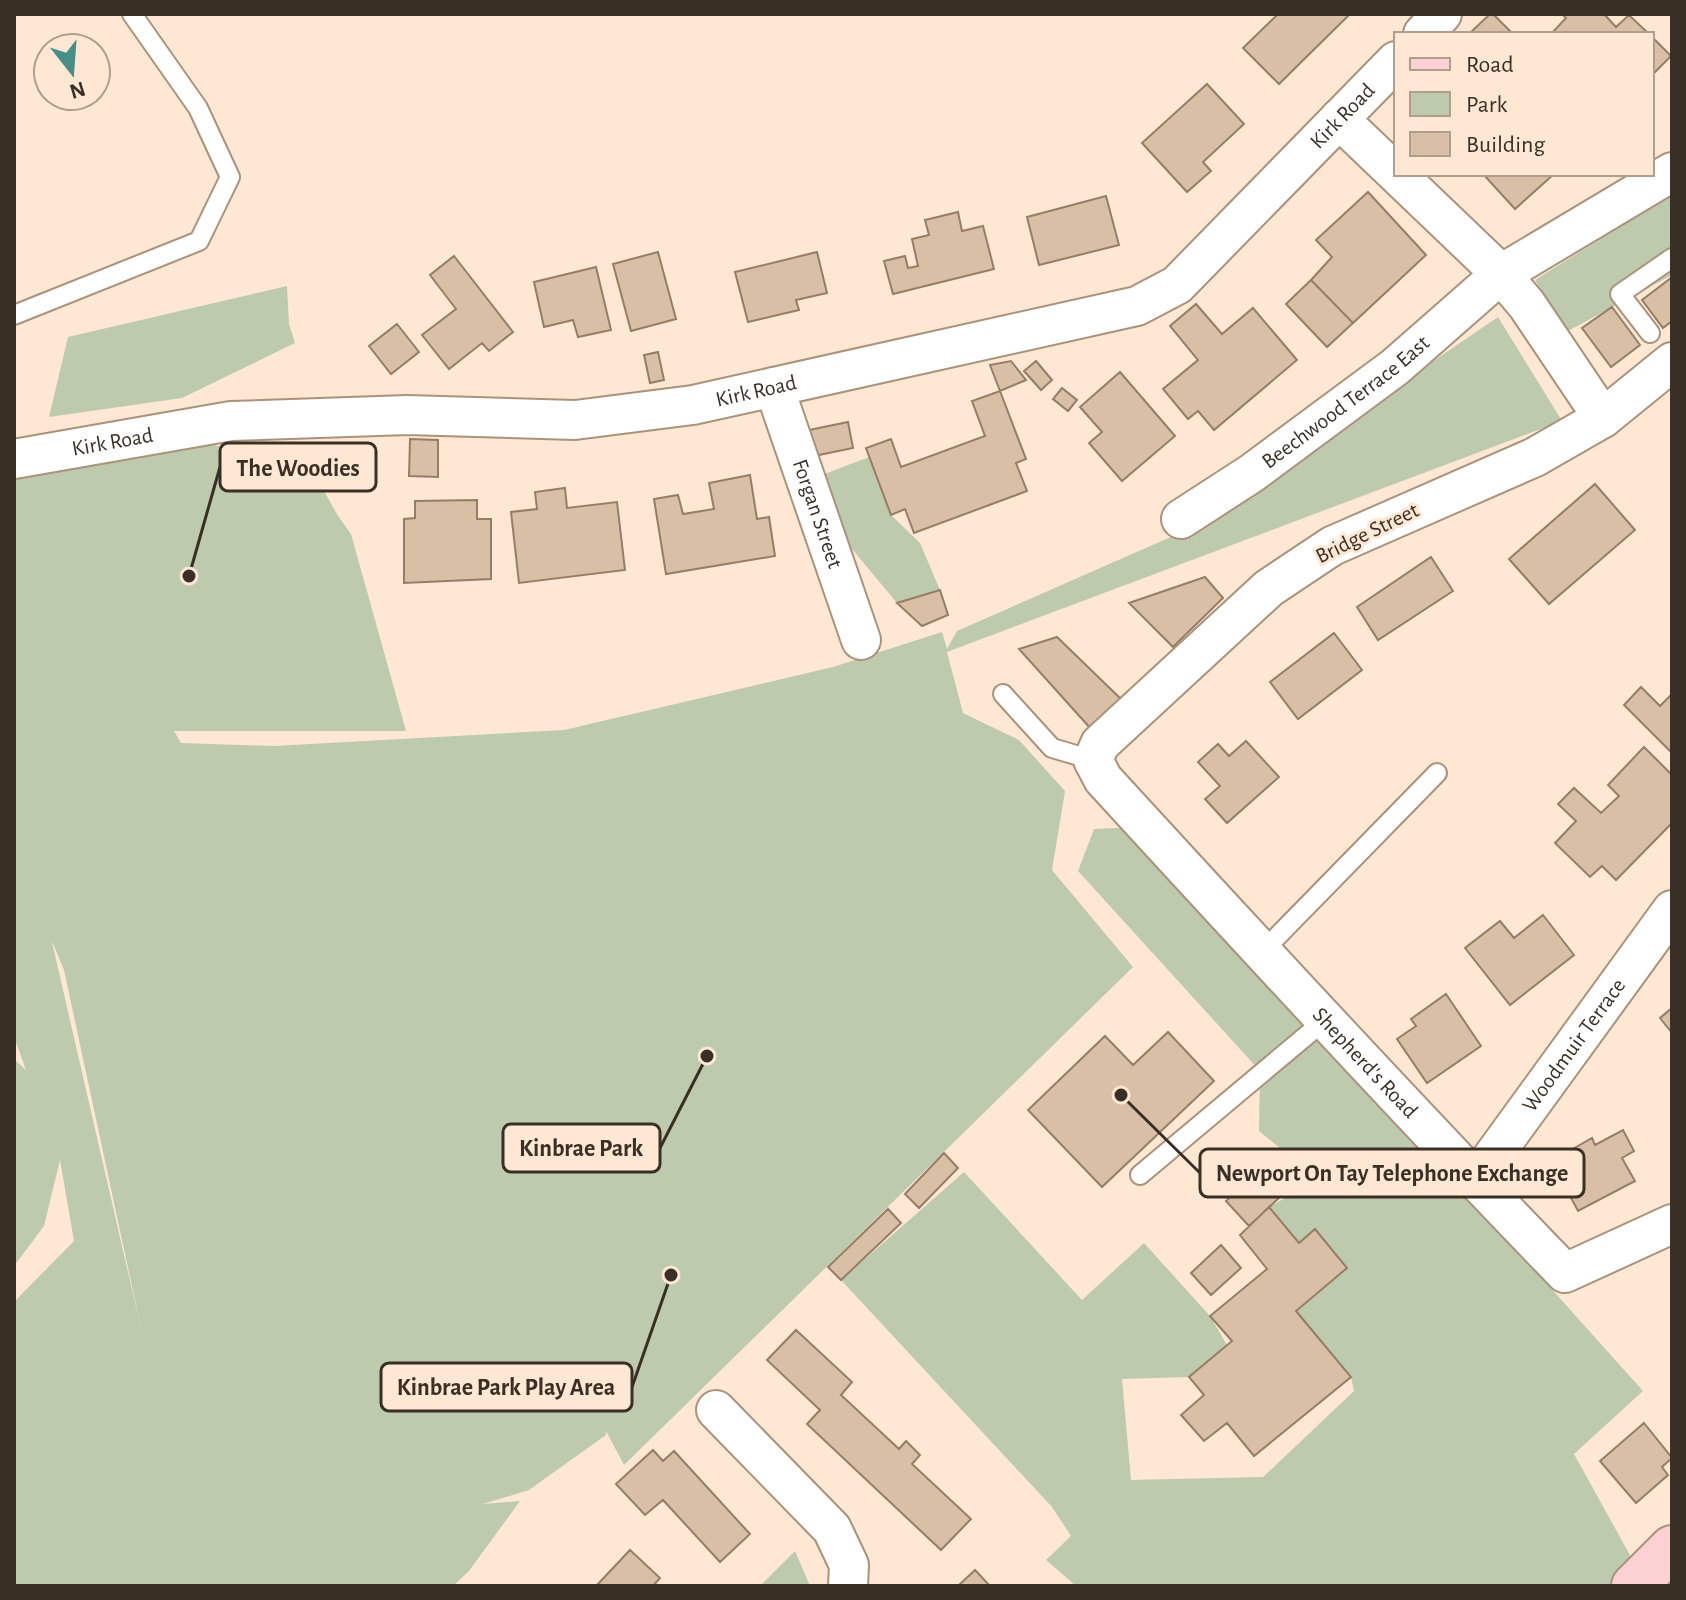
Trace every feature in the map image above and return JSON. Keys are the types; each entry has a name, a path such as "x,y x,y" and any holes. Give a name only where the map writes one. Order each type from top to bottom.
{"main road":[{"path":"1634,1586 1672,1548"}],"street":[{"path":"1425,32 1442,14"},
{"name":"Kirk Road","path":"14,459 231,421 407,415 575,420 693,405 1137,306 1177,285 1394,63"},
{"path":"1339,119 1394,172"},
{"name":"Beechwood Terrace East","path":"1181,519 1252,473 1395,367 1501,274 1672,172"},
{"path":"1399,176 1501,274 1527,305 1603,418"},
{"name":"Bridge Street","path":"1093,760 1100,744 1269,588 1332,546 1535,457 1603,418 1661,348"},
{"name":"Forgan Street","path":"774,387 861,640"},
{"name":"Shepherd's Road","path":"1093,760 1103,779 1262,952 1565,1273 1672,1224"},
{"name":"Woodmuir Terrace","path":"1475,1181 1672,910"},
{"path":"716,1410 832,1529 849,1565 848,1586"}],"lane":[{"path":"14,315 199,241 230,177 198,108 132,14"},
{"path":"1661,348 1620,294 1672,258"},
{"path":"1003,694 1052,748 1093,760"},
{"path":"1262,952 1437,773"},
{"path":"1140,1175 1325,1020"}],"green space":[{"path":"1672,194 1672,275 1566,332 1535,280"},
{"path":"287,286 289,324 295,343 182,398 49,417 68,337"},
{"path":"1498,317 1562,421 947,652 963,713 1019,740 1065,791 1052,870 1133,967 624,1465 606,1431 606,1435 529,1490 483,1504 520,1501 469,1571 453,1586 14,1586 14,1302 74,1241 60,1160 44,1226 14,1266 14,1059 26,1070 14,1037 14,475 209,444 267,457 315,475 351,534 406,731 174,731 181,743 274,746 564,730 833,667 942,632 947,649 957,631 1182,532","holes":["52,941 64,970 142,1333"]},
{"path":"869,457 891,515 920,543 940,590 897,603 837,531 822,475"},
{"path":"1138,827 1643,1391 1574,1454 1636,1566 1616,1586 1076,1586 1046,1560 1071,1536 1052,1507 841,1280 964,1172 1082,1300 1144,1243 1210,1316 1227,1345 1189,1377 1122,1379 1131,1480 1263,1477 1354,1391 1351,1377 1296,1311 1347,1268 1315,1230 1299,1243 1269,1207 1308,1185 1311,1173 1259,1131 1260,1071 1078,871 1094,829"},
{"path":"795,1551 810,1586 760,1586"}],"building":[{"path":"1278,14 1350,14 1279,84 1243,48"},
{"path":"1493,14 1511,32 1471,32"},
{"path":"1562,14 1604,14 1616,27 1629,15 1647,32 1553,32 1566,18"},
{"path":"1654,39 1671,56 1654,73"},
{"path":"1207,84 1244,124 1203,162 1211,171 1187,192 1142,143"},
{"path":"1485,176 1552,176 1515,209"},
{"path":"1368,192 1426,255 1353,323 1311,280 1332,257 1316,240"},
{"path":"1106,196 1119,245 1039,265 1027,217"},
{"path":"958,212 962,231 983,226 994,269 893,294 884,261 905,256 908,268 918,266 912,239 929,235 925,220"},
{"path":"658,252 676,319 631,331 613,264"},
{"path":"817,252 827,293 796,300 799,310 748,322 735,272"},
{"path":"454,256 513,332 489,351 482,343 449,369 422,335 456,309 430,275"},
{"path":"596,267 611,330 578,337 573,320 544,327 534,282"},
{"path":"1671,278 1672,321 1663,328 1642,300"},
{"path":"1311,280 1353,323 1327,347 1286,304"},
{"path":"1196,304 1222,334 1253,308 1297,360 1214,430 1198,411 1188,419 1163,389 1198,360 1170,326"},
{"path":"1612,307 1640,345 1611,367 1582,328"},
{"path":"397,324 419,352 391,374 369,346"},
{"path":"658,352 664,380 650,383 644,355"},
{"path":"1011,361 1026,380 1000,391 990,365"},
{"path":"1036,361 1052,380 1041,390 1024,371"},
{"path":"1120,372 1175,436 1122,481 1089,443 1102,432 1080,407"},
{"path":"1062,388 1077,400 1068,411 1053,399"},
{"path":"1000,391 1026,459 1016,463 1027,491 914,533 905,509 891,515 866,448 891,439 901,467 985,436 972,401"},
{"path":"848,422 853,448 814,456 809,430"},
{"path":"410,439 438,440 438,477 409,476"},
{"path":"750,475 757,519 769,517 775,556 666,574 654,499 678,495 683,514 714,509 709,483"},
{"path":"1595,484 1635,530 1549,604 1509,559"},
{"path":"565,488 567,508 617,502 625,570 519,583 511,512 537,509 535,492"},
{"path":"477,500 477,519 491,519 491,579 404,583 404,519 415,518 415,501"},
{"path":"1431,557 1453,591 1378,640 1357,607"},
{"path":"1205,577 1223,598 1173,647 1129,603"},
{"path":"940,590 948,615 922,626 897,603"},
{"path":"1334,633 1362,670 1298,719 1270,682"},
{"path":"1057,637 1122,700 1091,729 1019,649"},
{"path":"1641,687 1660,706 1672,694 1672,753 1624,705"},
{"path":"1246,741 1279,777 1227,823 1205,799 1220,786 1198,762 1218,744 1229,756"},
{"path":"1644,747 1672,775 1672,823 1616,880 1602,866 1590,877 1555,843 1576,821 1558,804 1574,788 1601,813 1619,796 1608,785"},
{"path":"1543,915 1574,955 1510,1005 1465,948 1500,921 1514,938"},
{"path":"1446,994 1481,1046 1427,1083 1397,1039 1416,1026 1411,1019"},
{"path":"1672,1008 1672,1033 1660,1018"},
{"path":"1168,1032 1214,1081 1102,1187 1028,1110 1105,1036 1133,1065"},
{"path":"1623,1130 1634,1151 1622,1158 1635,1181 1578,1211 1555,1168 1575,1157 1571,1150 1592,1138 1595,1145"},
{"path":"944,1153 958,1168 919,1208 905,1194"},
{"path":"1276,1156 1298,1180 1249,1226 1226,1201"},
{"path":"1269,1207 1299,1243 1315,1229 1347,1268 1296,1311 1351,1377 1254,1456 1227,1423 1204,1441 1181,1415 1204,1395 1189,1377 1232,1341 1210,1316 1267,1269 1240,1235"},
{"path":"888,1209 901,1223 841,1280 828,1267"},
{"path":"1221,1245 1241,1268 1211,1295 1191,1273"},
{"path":"796,1330 852,1382 841,1395 899,1449 906,1441 920,1455 912,1464 971,1519 941,1550 807,1424 820,1410 767,1360"},
{"path":"1644,1423 1672,1458 1662,1467 1668,1475 1636,1503 1600,1461"},
{"path":"653,1450 663,1461 674,1451 750,1534 720,1562 663,1500 645,1515 616,1484"},
{"path":"630,1550 660,1578 653,1586 596,1586"},
{"path":"975,1570 990,1586 958,1586"}],"place":[{"name":"The Woodies","path":"189,576"},
{"name":"Kinbrae Park","path":"707,1056"},
{"name":"Newport On Tay Telephone Exchange","path":"1121,1095"},
{"name":"Kinbrae Park Play Area","path":"671,1275"}]}
